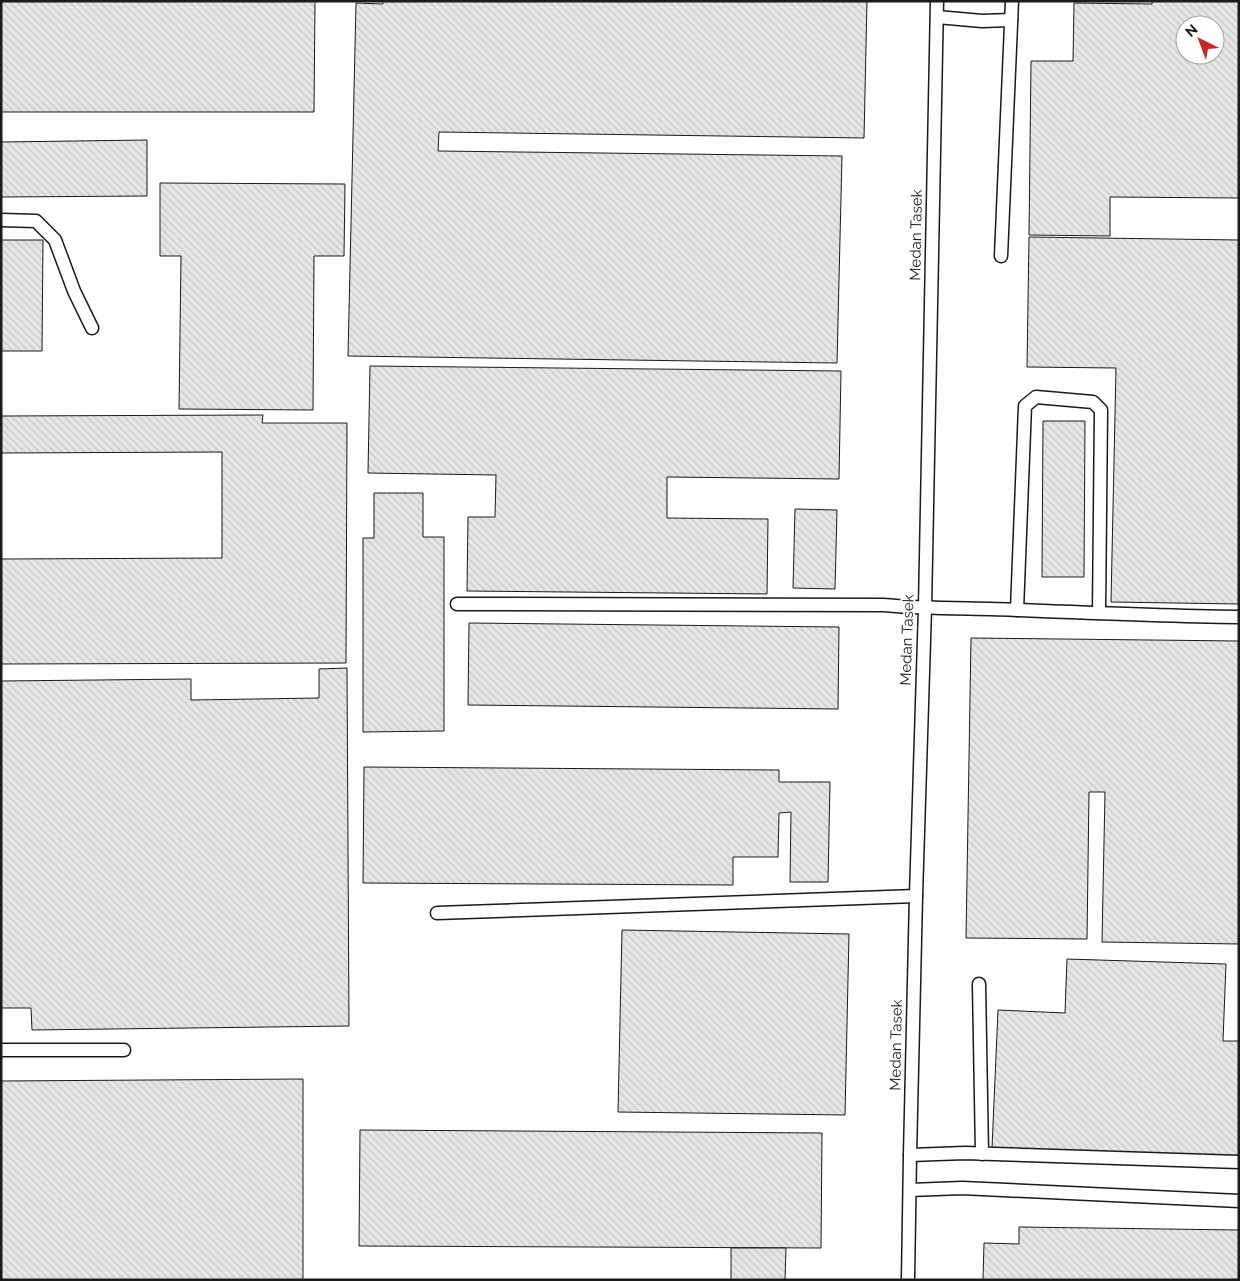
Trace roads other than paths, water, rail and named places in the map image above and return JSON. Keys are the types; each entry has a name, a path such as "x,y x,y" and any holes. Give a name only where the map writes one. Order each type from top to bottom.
{"lane":[{"name":"Medan Tasek","path":"908,1280 916,896 925,608 937,1"},
{"path":"1000,256 1012,1"},
{"path":"937,17 982,21 1011,20"},
{"path":"1,220 36,221 56,240 74,291 92,328"},
{"path":"1017,610 1025,406 1036,397 1093,402 1101,410 1099,613"},
{"path":"457,604 883,605 925,608 1239,617"},
{"path":"437,913 916,896"},
{"path":"979,984 982,1154"},
{"path":"1,1050 124,1050"},
{"path":"910,1155 965,1153 1239,1162"},
{"path":"910,1190 962,1188 1239,1201"}]}
